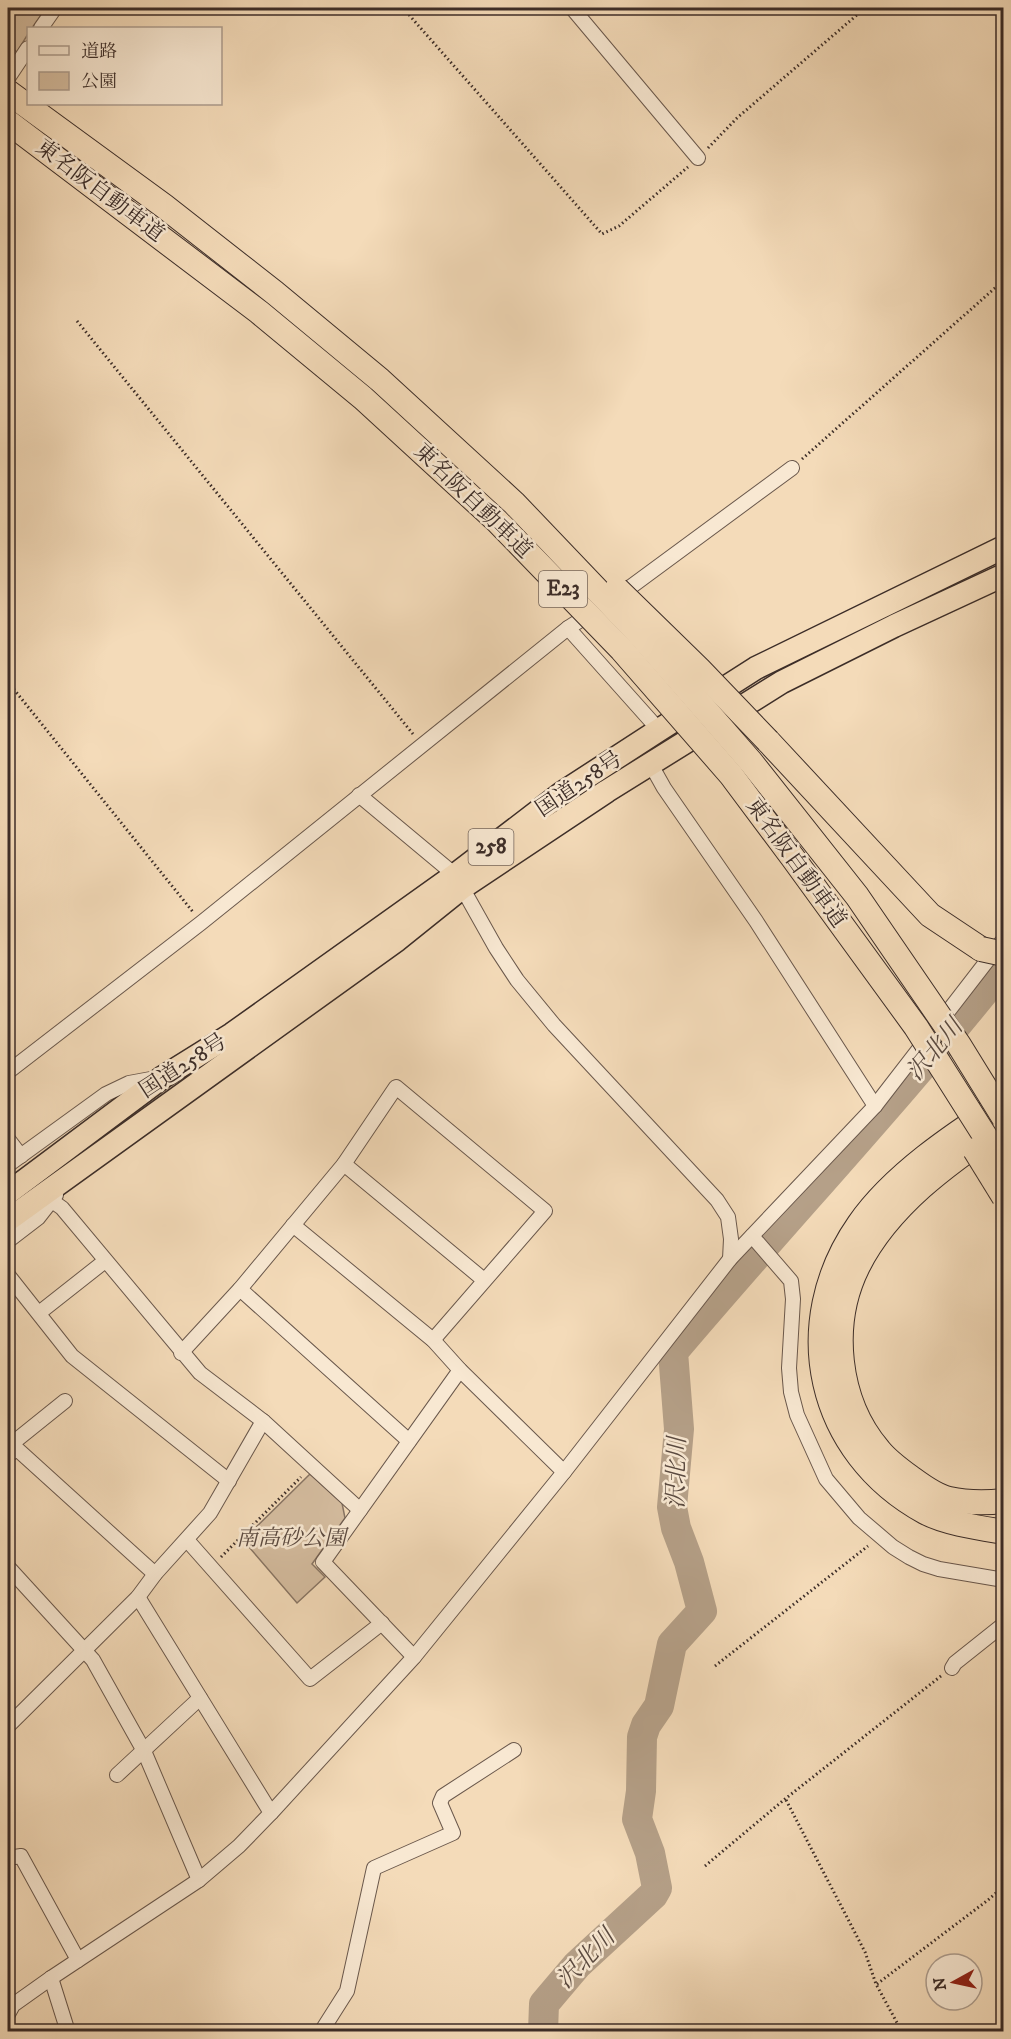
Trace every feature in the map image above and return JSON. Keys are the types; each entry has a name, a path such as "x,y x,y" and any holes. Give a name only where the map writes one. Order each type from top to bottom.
{"highway":[{"name":"東名阪自動車道","path":"8,92 164,206 275,293 380,380 514,503 640,635 751,762 864,905 959,1045 1004,1118"},
{"name":"東名阪自動車道","path":"8,122 259,312 363,398 497,521 622,650 731,775 916,1027 1004,1166"},
{"path":"514,503 558,532 699,669 930,915 992,951"},
{"name":"国道258号","path":"8,1220 397,940 459,881 562,793 756,668 1004,548"},
{"name":"国道258号","path":"8,1193 163,1077 232,1034 459,881 782,682 894,626 1004,575"},
{"path":"865,957 879,993 1004,1197"},
{"path":"1004,1102 952,1136 919,1163 877,1201 859,1224 829,1281 822,1314 821,1361 825,1386 841,1431 854,1451 882,1483 927,1513 972,1527 1004,1532"},
{"path":"1004,1125 963,1152 896,1211 872,1241 857,1268 847,1296 842,1324 841,1353 846,1389 861,1424 879,1451 923,1486 947,1498 984,1503 1004,1501"}],"street":[{"path":"42,27 55,8"},
{"path":"572,8 698,158"},
{"path":"8,78 27,50"},
{"path":"8,1072 201,923 568,628 630,588 792,468"},
{"path":"568,628 659,730"},
{"path":"650,763 664,788 756,921 875,1106"},
{"path":"359,795 459,881 496,948 517,980 554,1025 717,1200 728,1217 731,1239 730,1259"},
{"path":"9,2005 198,1880 239,1846 271,1813 414,1657 564,1472 730,1259 754,1239 875,1106 1004,939"},
{"path":"8,1165 106,1094 129,1083 163,1077"},
{"path":"181,1353 240,1289 344,1164 396,1087 545,1211 433,1340"},
{"path":"8,1139 21,1156"},
{"path":"344,1164 484,1280"},
{"path":"8,1241 38,1218 66,1178"},
{"path":"52,1201 63,1208 181,1353 200,1373 263,1421 360,1510"},
{"path":"293,1225 433,1340 460,1370 564,1472"},
{"path":"754,1239 790,1281 793,1289 789,1368 791,1392 797,1415 826,1479 860,1518 893,1547 923,1564 1004,1580"},
{"path":"39,1313 105,1261"},
{"path":"8,1275 72,1356 229,1481"},
{"path":"240,1289 409,1441"},
{"path":"414,1657 323,1562 460,1370"},
{"path":"65,1401 11,1444 155,1574"},
{"path":"8,1726 138,1597 155,1574 210,1513 263,1421"},
{"path":"187,1540 310,1679 381,1623"},
{"path":"8,1567 93,1660 144,1751 198,1880"},
{"path":"138,1597 271,1813"},
{"path":"952,1668 955,1663 1004,1624"},
{"path":"117,1775 200,1698"},
{"path":"321,2031 347,1991 374,1869 453,1833 440,1803 443,1796 514,1750"},
{"path":"8,1858 21,1856 78,1959"},
{"path":"51,1978 68,2031"}],"path":[{"path":"404,8 602,234 619,226 698,158 736,118 865,8"},
{"path":"792,468 1004,280"},
{"path":"77,321 422,745"},
{"path":"8,682 201,923"},
{"path":"211,1567 312,1466"},
{"path":"715,1666 881,1536"},
{"path":"705,1866 785,1799 952,1668"},
{"path":"785,1799 865,1952 876,1984 902,2031"},
{"path":"876,1984 1004,1886"}],"green space":[{"path":"8,8 46,8 33,27 27,27 27,36 17,52 8,45"},
{"name":"南高砂公園","path":"310,1474 342,1503 345,1518 312,1564 325,1577 297,1603 243,1540"}],"waterway":[{"name":"沢北川","path":"543,2032 544,2004 577,1965 653,1895 657,1888 650,1853 637,1819 641,1791 642,1737 646,1725 659,1706 672,1644 702,1611 689,1562 676,1528 672,1507 679,1429 673,1352 923,1065 1004,967"}]}
